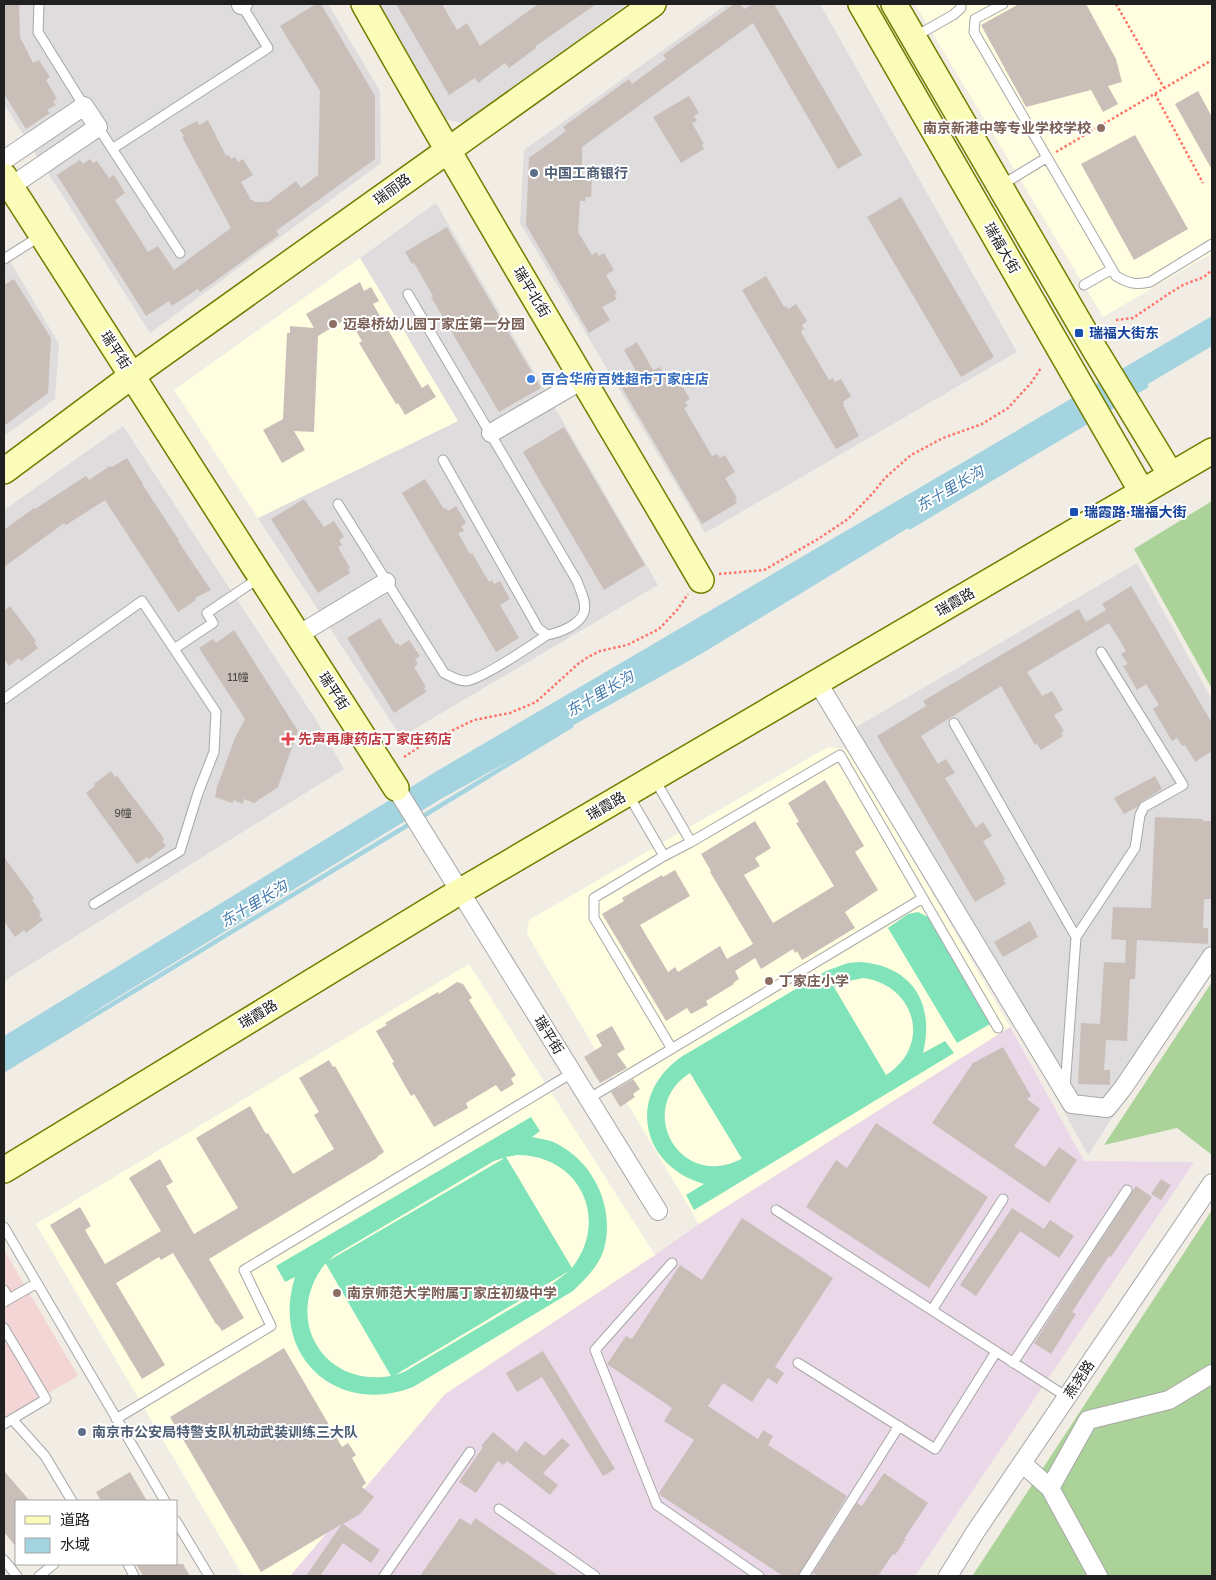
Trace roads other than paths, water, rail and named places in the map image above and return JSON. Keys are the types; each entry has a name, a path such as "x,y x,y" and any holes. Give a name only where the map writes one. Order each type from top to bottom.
{"street":[{"name":"瑞平北街","path":"364,4 446,150 584,379 701,580"},
{"name":"瑞丽路","path":"4,471 132,375 653,4"},
{"name":"瑞福大街","path":"861,4 1142,492"},
{"path":"894,4 1095,350 1171,475"},
{"path":"4,160 84,106 98,127 7,182"},
{"name":"瑞平街","path":"7,182 396,788 658,1211"},
{"path":"490,433 584,379"},
{"name":"瑞霞路","path":"4,1170 459,892 1212,451"},
{"path":"298,635 386,582"},
{"path":"818,683 1072,1104 1107,1108 1123,1088 1212,956"},
{"name":"燕尧路","path":"948,1576 1022,1463 1212,1183"},
{"path":"1050,1488 1088,1420 1169,1400 1212,1374"},
{"path":"1022,1463 1050,1488 1098,1576"}],"lane":[{"path":"39,4 38,32 84,106"},
{"path":"112,149 268,48 242,4"},
{"path":"913,38 952,15 961,8 961,4"},
{"path":"1003,4 975,19 974,32 1116,276 1128,283 1141,284 1150,282 1212,244"},
{"path":"98,127 180,253"},
{"path":"1000,186 1046,158"},
{"path":"4,260 42,235"},
{"path":"1084,285 1112,269"},
{"path":"338,504 444,673 454,678 466,681 479,677 547,636 555,634 579,620 584,612 584,600 577,581 408,294"},
{"path":"443,460 538,628 547,636"},
{"path":"174,648 213,623 207,613 261,577"},
{"path":"4,699 142,601 216,712 214,752 198,793 180,851 94,904"},
{"path":"1065,1092 1076,937 1135,848 1140,815 1144,807 1183,784 1101,652"},
{"path":"954,723 1076,937"},
{"path":"672,1048 594,918 594,898 840,754 998,1028"},
{"path":"654,778 691,842"},
{"path":"627,794 664,856"},
{"path":"588,1099 923,898"},
{"path":"116,1419 271,1326 244,1270 572,1072"},
{"path":"1013,1363 1127,1190"},
{"path":"932,1310 1004,1199"},
{"path":"776,1210 1067,1397"},
{"path":"4,1227 164,1500"},
{"path":"672,1262 594,1350 657,1504 759,1576"},
{"path":"4,1290 6,1301 36,1283"},
{"path":"4,1328 46,1399 4,1424"},
{"path":"798,1363 935,1449 996,1352"},
{"path":"12,1419 45,1456 71,1500"},
{"path":"804,1576 899,1426"},
{"path":"384,1576 470,1452"},
{"path":"499,1509 595,1576"},
{"path":"178,1524 209,1576"},
{"path":"4,1560 16,1576"},
{"path":"39,1576 53,1565"}],"water":[{"path":"1212,316 1212,346 1010,466 701,654 441,799 4,1069 4,1036 437,771"}],"waterway":[{"name":"东十里长沟","path":"1131,395 1146,386"},
{"name":"东十里长沟","path":"1103,412 1118,403"},
{"name":"东十里长沟","path":"910,527 1090,420"},
{"name":"东十里长沟","path":"420,818 571,726"},
{"name":"东十里长沟","path":"4,1070 413,822"}],"place":[{"name":"南京新港中等专业学校学校","path":"1101,128"},
{"name":"中国工商银行","path":"534,173"},
{"name":"迈皋桥幼儿园丁家庄第一分园","path":"333,324"},
{"name":"瑞福大街东","path":"1079,333"},
{"name":"百合华府百姓超市丁家庄店","path":"531,379"},
{"name":"瑞霞路·瑞福大街","path":"1074,512"},
{"name":"先声再康药店丁家庄药店","path":"288,739"},
{"name":"丁家庄小学","path":"769,981"},
{"name":"南京师范大学附属丁家庄初级中学","path":"337,1293"},
{"name":"南京市公安局特警支队机动武装训练三大队","path":"82,1432"}]}
